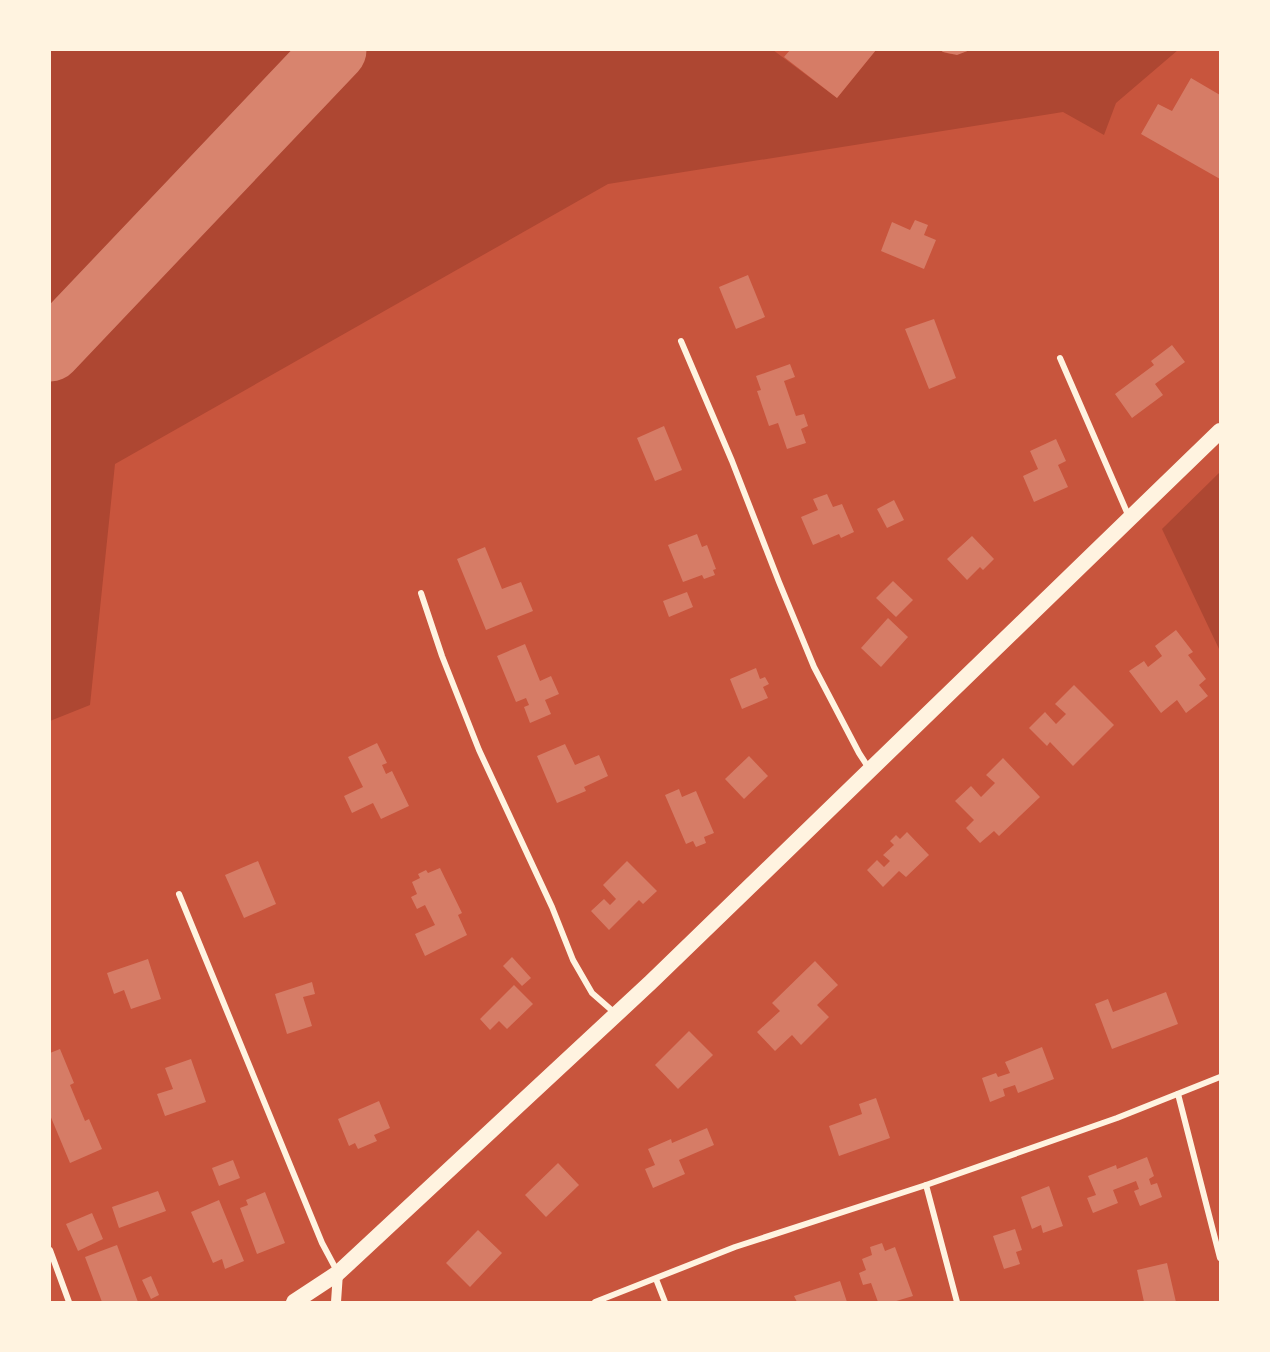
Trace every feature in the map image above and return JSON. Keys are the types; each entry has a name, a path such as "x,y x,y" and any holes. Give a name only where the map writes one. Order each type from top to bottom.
{"highway":[{"path":"294,1302 338,1273 617,1014 1221,431"}],"street":[{"path":"681,341 732,461 814,667 870,771"},
{"path":"1060,358 1130,519"},
{"path":"421,593 442,656 479,750 552,907 573,960 592,993 617,1014"},
{"path":"179,894 322,1243 338,1273 336,1302"},
{"path":"595,1302 735,1247 926,1185 1117,1118 1221,1077"},
{"path":"1178,1094 1221,1258"},
{"path":"926,1185 957,1302"},
{"path":"50,1250 69,1302"},
{"path":"656,1279 665,1302"}],"shaded area":[{"path":"50,50 308,50 187,177 50,315"},
{"path":"358,50 773,50 837,98 876,50 940,50 959,54 971,50 1178,50 1116,103 1104,135 1063,112 608,184 115,464 90,705 50,721 50,375"},
{"path":"1220,472 1220,651 1162,529"}],"building":[{"path":"790,50 876,50 837,98 784,57"},
{"path":"940,50 970,50 957,55"},
{"path":"1191,78 1220,95 1220,179 1141,134 1158,104 1172,111"},
{"path":"915,220 928,225 924,235 936,240 924,269 881,251 892,222 910,230"},
{"path":"748,275 765,317 736,329 719,287"},
{"path":"934,319 956,378 929,389 905,329"},
{"path":"1172,345 1185,362 1155,384 1163,395 1132,418 1115,394 1154,365 1151,361"},
{"path":"790,364 795,377 784,381 796,416 804,414 808,426 801,429 806,443 787,449 778,423 769,426 757,391 761,390 756,376"},
{"path":"664,426 682,470 655,481 637,438"},
{"path":"1056,439 1066,461 1058,465 1068,487 1034,502 1023,476 1038,469 1030,451"},
{"path":"827,494 833,507 842,504 854,532 841,538 839,534 813,545 801,517 818,510 813,499"},
{"path":"894,500 904,520 887,528 877,509"},
{"path":"697,534 702,547 707,545 716,569 713,570 715,575 704,579 702,575 683,582 668,545"},
{"path":"972,536 994,559 983,570 980,567 967,580 947,559"},
{"path":"485,547 502,589 521,582 533,611 486,630 457,559"},
{"path":"893,581 913,600 896,617 876,598"},
{"path":"687,592 693,607 669,617 663,601"},
{"path":"888,618 908,637 881,667 861,648"},
{"path":"1176,630 1193,652 1188,655 1206,679 1199,685 1208,696 1186,713 1177,700 1161,713 1129,671 1144,661 1148,667 1162,656 1155,646"},
{"path":"525,644 540,681 551,676 559,694 545,700 551,714 530,723 524,707 529,705 526,698 516,702 497,656"},
{"path":"756,668 760,679 765,677 769,684 763,687 768,698 742,709 730,679"},
{"path":"1074,685 1114,725 1073,766 1050,742 1047,746 1029,728 1045,712 1056,724 1066,714 1055,704"},
{"path":"377,743 387,763 382,765 386,774 392,771 409,806 381,819 373,803 352,813 344,796 363,787 348,757"},
{"path":"565,744 575,765 599,755 608,776 584,787 586,791 557,803 537,756"},
{"path":"749,756 768,776 744,799 725,779"},
{"path":"1003,758 1040,797 999,836 994,831 980,843 966,828 974,820 955,801 971,786 981,797 995,783 986,775"},
{"path":"679,789 682,797 696,791 714,833 704,837 706,843 696,847 693,841 686,844 665,795"},
{"path":"907,832 929,855 906,877 899,871 883,887 867,870 877,860 884,867 890,861 883,855 894,845 890,841 896,835 900,839"},
{"path":"258,861 276,904 244,918 225,875"},
{"path":"627,861 657,891 643,904 639,900 609,930 591,911 604,899 610,905 616,899 603,885"},
{"path":"440,868 462,913 458,915 467,935 425,956 415,934 435,925 425,905 417,909 411,897 417,894 412,882 420,878 418,874 426,870 428,873"},
{"path":"512,957 531,978 522,986 503,966"},
{"path":"148,959 161,999 131,1009 124,990 114,994 107,973"},
{"path":"815,961 838,985 817,1005 829,1017 801,1045 792,1035 775,1051 757,1032 780,1011 772,1003"},
{"path":"312,982 315,994 303,997 312,1026 287,1034 275,994"},
{"path":"514,985 533,1004 507,1029 499,1021 490,1030 480,1019"},
{"path":"1166,992 1178,1024 1112,1049 1095,1004 1108,999 1113,1012"},
{"path":"689,1031 713,1055 678,1089 655,1065"},
{"path":"1042,1047 1054,1079 1018,1093 1015,1085 1003,1089 1005,1096 990,1102 982,1078 996,1073 998,1077 1010,1073 1005,1062"},
{"path":"60,1049 74,1083 70,1085 85,1121 89,1119 102,1149 70,1163 50,1115 50,1053"},
{"path":"191,1059 206,1102 165,1116 157,1094 173,1089 165,1068"},
{"path":"876,1098 890,1138 839,1156 829,1126 862,1114 859,1104"},
{"path":"379,1101 390,1128 374,1135 377,1141 358,1149 355,1143 349,1146 338,1119"},
{"path":"707,1128 714,1145 679,1160 685,1174 653,1188 645,1169 655,1165 648,1149 671,1139 672,1143"},
{"path":"1147,1157 1154,1176 1149,1179 1151,1185 1157,1183 1162,1197 1140,1206 1134,1191 1139,1189 1136,1181 1113,1190 1118,1203 1093,1213 1087,1198 1096,1195 1088,1176 1116,1165 1117,1169"},
{"path":"233,1160 240,1178 219,1186 212,1168"},
{"path":"558,1163 579,1185 546,1217 525,1195"},
{"path":"1049,1186 1063,1226 1043,1233 1041,1225 1032,1229 1021,1197"},
{"path":"158,1191 166,1211 119,1228 112,1207"},
{"path":"265,1192 285,1243 257,1254 240,1208 248,1205 246,1200"},
{"path":"219,1200 244,1261 225,1269 222,1259 213,1263 191,1212"},
{"path":"92,1213 103,1239 78,1251 66,1224"},
{"path":"1015,1229 1022,1250 1016,1252 1020,1264 1004,1269 993,1236"},
{"path":"478,1230 502,1253 470,1287 446,1263"},
{"path":"882,1243 885,1251 895,1247 913,1296 893,1302 878,1302 871,1283 863,1285 859,1273 866,1270 862,1259 872,1255 870,1247"},
{"path":"117,1245 138,1302 102,1302 85,1257"},
{"path":"1167,1263 1176,1302 1144,1302 1137,1270"},
{"path":"151,1276 159,1295 151,1299 142,1280"},
{"path":"840,1281 847,1302 797,1302 794,1296"}],"taxiway":[{"path":"50,350 335,50"}]}
